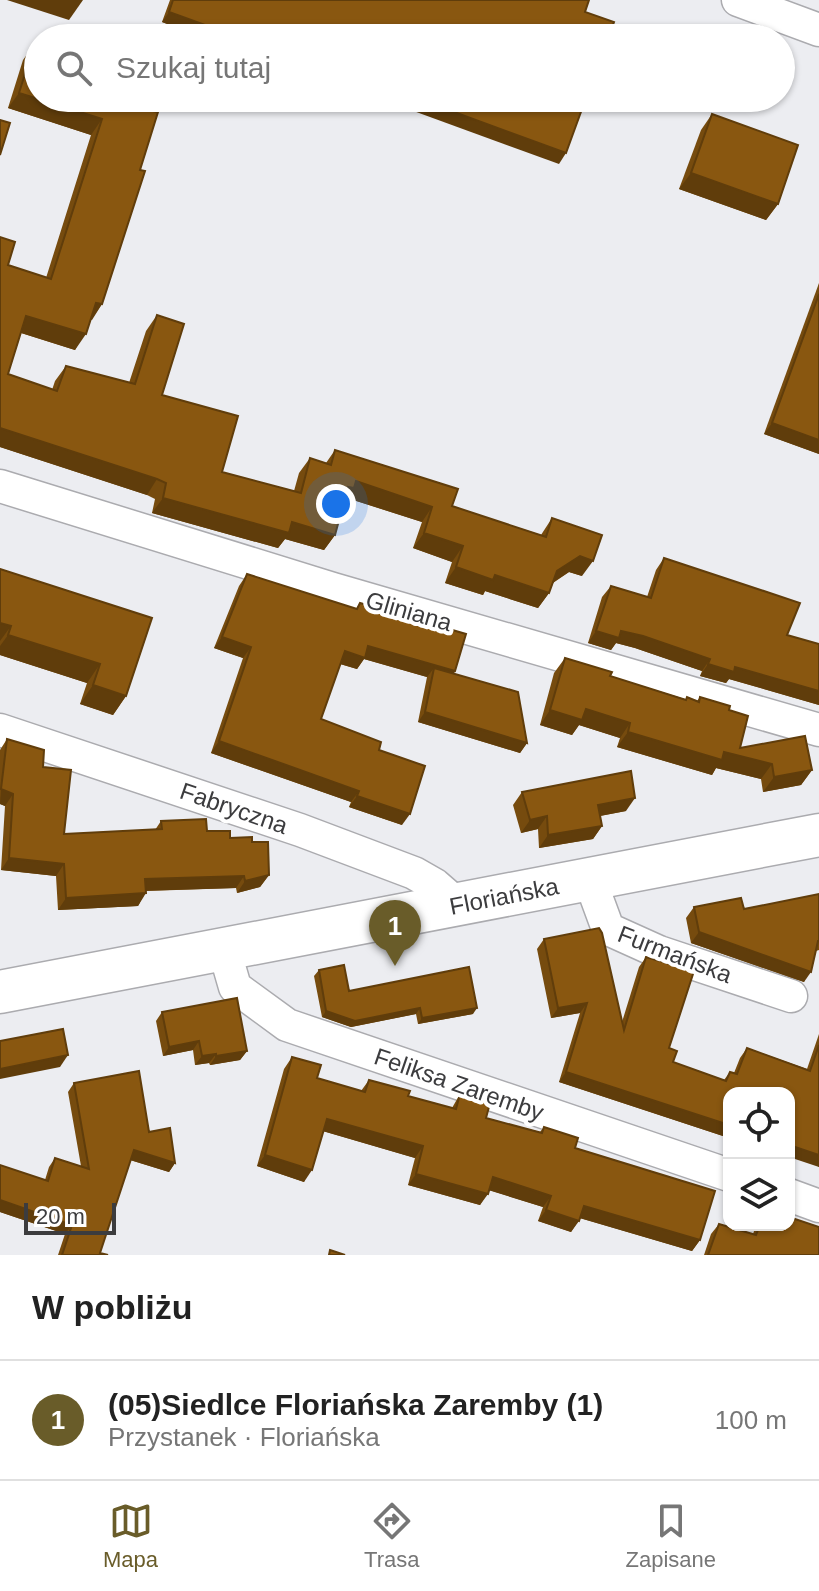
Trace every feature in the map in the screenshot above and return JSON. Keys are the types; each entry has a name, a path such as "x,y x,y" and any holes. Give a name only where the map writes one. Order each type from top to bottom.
{"street":[{"path":"738,0 819,30"},
{"name":"Gliniana","path":"0,486 333,589 819,730"},
{"name":"Fabryczna","path":"0,730 300,830 414,873 435,885 458,905"},
{"name":"Floriańska","path":"0,992 819,835"},
{"name":"Furmańska","path":"590,880 608,929 659,952 791,996"},
{"name":"Feliksa Zaremby","path":"224,949 235,987 287,1025 723,1173"},
{"path":"795,1197 819,1206"}],"building":[{"path":"173,0 589,0 585,12 614,22 202,24 169,12"},
{"path":"24,77 24,95 19,93"},
{"path":"80,112 158,112 140,170 145,171 102,304 96,303 86,334 26,316 8,374 57,391 66,366 135,384 157,315 184,324 162,395 238,416 222,472 301,493 310,458 331,465 335,450 458,489 452,506 546,537 552,518 602,535 593,561 580,556 557,571 549,593 495,575 493,580 456,567 463,546 424,533 432,507 356,481 354,488 348,487 335,535 292,522 289,533 163,498 166,483 157,479 0,428 0,237 15,242 8,265 51,279 102,119"},
{"path":"454,112 581,112 566,153"},
{"path":"712,114 798,145 778,204 691,173"},
{"path":"0,120 10,123 0,155"},
{"path":"819,294 819,440 772,423"},
{"path":"664,558 800,603 787,635 819,644 819,691 735,667 734,672 708,664 710,659 643,636 621,631 619,638 596,631 611,586 651,598"},
{"path":"0,569 152,618 126,696 93,685 100,664 8,635 11,626 0,623"},
{"path":"247,574 357,609 360,603 466,634 455,671 368,646 365,658 345,651 321,719 381,742 379,750 425,766 410,814 357,796 359,791 219,741 251,647 222,637"},
{"path":"565,658 686,700 687,697 699,702 700,697 730,706 729,710 748,716 740,748 805,736 812,770 774,777 772,764 724,752 722,760 628,732 630,723 586,709 582,720 550,710"},
{"path":"434,668 518,692 527,743 425,712"},
{"path":"7,739 44,750 43,767 71,770 64,834 162,829 161,821 206,819 207,831 230,831 230,838 252,837 252,842 268,842 269,875 245,881 244,876 145,879 146,893 66,898 64,864 9,858 13,794 1,789"},
{"path":"631,771 635,798 598,805 602,826 548,835 547,816 530,820 522,792"},
{"path":"819,894 819,941 811,972 699,932 694,907 741,898 744,909"},
{"path":"599,928 624,1030 646,957 694,971 669,1048 677,1051 673,1062 726,1081 730,1072 737,1074 747,1048 810,1071 819,1045 819,1155 795,1147 795,1087 723,1087 723,1123 566,1072 587,1003 558,1008 544,939"},
{"path":"344,965 349,991 469,967 477,1008 422,1018 420,1008 355,1021 326,1011 319,970"},
{"path":"237,998 247,1051 202,1056 199,1041 169,1047 162,1012"},
{"path":"63,1029 68,1055 0,1069 0,1041"},
{"path":"292,1057 321,1065 317,1078 365,1092 369,1080 410,1091 408,1096 456,1109 460,1094 490,1103 486,1118 542,1133 544,1127 578,1138 575,1148 715,1191 700,1240 584,1206 579,1221 546,1210 551,1196 493,1177 488,1194 416,1174 423,1146 327,1119 312,1170 265,1155"},
{"path":"139,1071 149,1132 170,1128 175,1163 134,1150 100,1253 108,1255 62,1255 72,1225 0,1200 0,1165 48,1181 55,1158 89,1169 74,1083"},
{"path":"795,1219 819,1227 819,1255 708,1255 719,1224 723,1225 723,1231 756,1235 758,1231 795,1231"}],"place":[{"name":"(05)Siedlce Floriańska Zaremby (1)","path":"395,966"}]}
